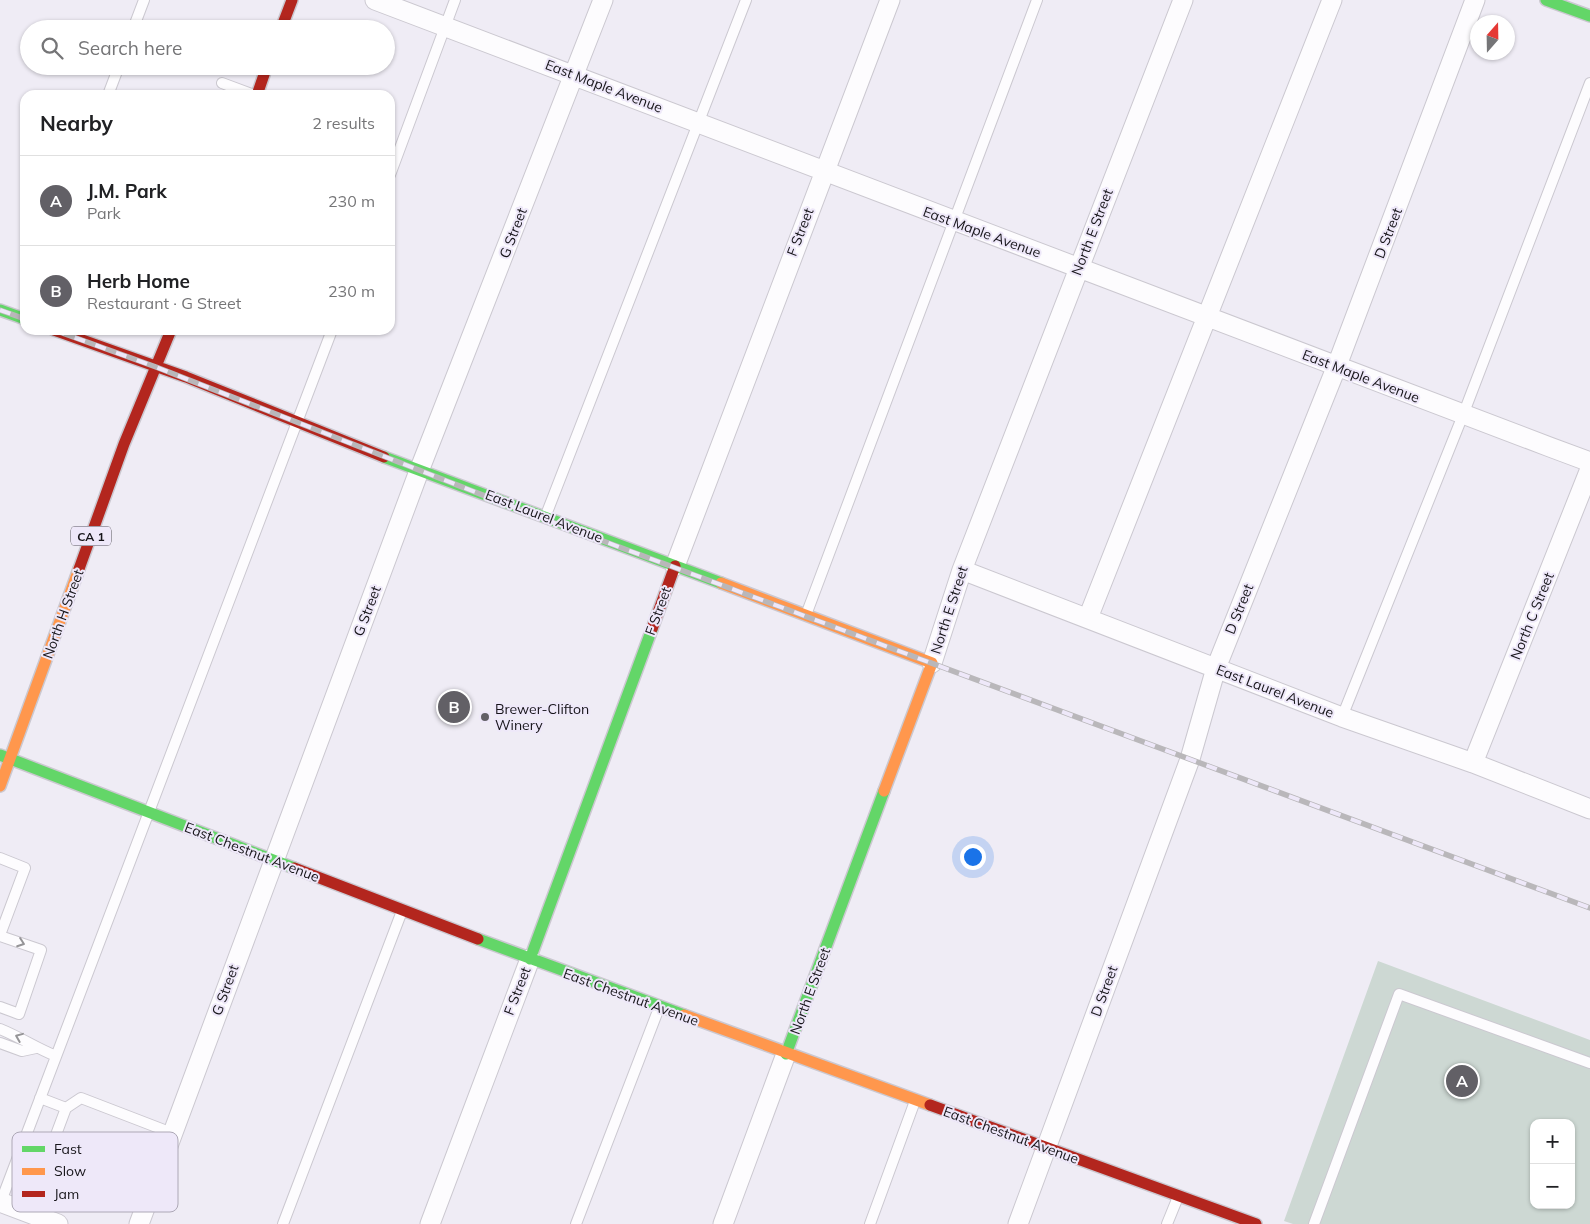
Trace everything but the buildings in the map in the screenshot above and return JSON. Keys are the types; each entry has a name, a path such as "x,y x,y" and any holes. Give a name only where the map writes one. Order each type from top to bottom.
{"main road":[{"path":"284,20 292,0"},
{"path":"1546,0 1572,5 1590,16"},
{"path":"257,90 263,75"},
{"path":"0,310 20,315"},
{"name":"East Laurel Avenue","path":"68,335 298,421 419,470 932,663"},
{"name":"North H Street","path":"0,786 5,757 124,444 169,335"},
{"name":"F Street","path":"530,959 675,566"},
{"name":"North E Street","path":"786,1054 932,663"},
{"name":"East Chestnut Avenue","path":"5,757 660,1008 1256,1224"}],"street":[{"name":"East Maple Avenue","path":"375,0 575,74 1336,368 1590,462"},
{"name":"G Street","path":"172,1132 419,470 603,0"},
{"name":"F Street","path":"675,566 823,170 890,0"},
{"name":"North E Street","path":"932,663 962,570 1183,0"},
{"path":"1088,618 1332,0"},
{"name":"D Street","path":"1018,1224 1190,759 1216,668 1336,368 1475,0"},
{"name":"North C Street","path":"1473,764 1590,470"},
{"name":"East Laurel Avenue","path":"962,570 1342,717 1590,808"},
{"name":"F Street","path":"430,1224 530,959"},
{"name":"North E Street","path":"723,1224 786,1054"},
{"path":"0,1203 12,1207"},
{"path":"27,1212 58,1224"},
{"name":"G Street","path":"138,1224 142,1212"}],"lane":[{"path":"136,20 144,0"},
{"path":"395,162 456,0"},
{"path":"545,517 746,0"},
{"path":"806,616 1037,0"},
{"path":"110,90 116,75"},
{"path":"222,82 242,90"},
{"path":"1342,717 1463,415 1590,83"},
{"path":"27,1132 330,335"},
{"path":"0,858 25,868 0,936 41,950 19,1014 0,1007"},
{"path":"284,1224 402,910"},
{"path":"1314,1224 1399,994 1590,1063"},
{"path":"576,1224 660,1008"},
{"path":"0,1030 26,1040 36,1048 56,1056"},
{"path":"0,1043 22,1051 36,1048"},
{"path":"40,1098 66,1108"},
{"path":"57,1132 66,1108 81,1098 169,1132"},
{"path":"870,1224 915,1101"},
{"path":"0,1203 12,1172"},
{"path":"1167,1224 1178,1196"}],"shaded area":[{"path":"1378,961 1590,1040 1590,1224 1293,1224 1284,1221"}],"railway":[{"path":"0,310 20,317"},
{"path":"68,335 156,367 544,519 1590,908"}],"traffic: fast":[{"path":"1546,0 1590,16"},
{"path":"0,310 20,317"},
{"path":"384,457 721,583"},
{"path":"530,959 652,629"},
{"path":"0,755 294,868"},
{"path":"786,1054 884,791"},
{"path":"478,939 684,1015"}],"traffic: slow":[{"path":"0,786 79,569"},
{"path":"721,583 932,663 884,791"},
{"path":"684,1015 930,1105"}],"traffic: jam":[{"path":"284,20 292,0"},
{"path":"259,90 264,75"},
{"path":"68,335 186,377 384,457"},
{"path":"79,569 124,444 169,335"},
{"path":"652,629 675,566"},
{"path":"294,868 478,939"},
{"path":"930,1105 1256,1224"}],"place":[{"name":"Herb Home","path":"454,707"},
{"name":"Brewer-Clifton Winery","path":"485,717"},
{"name":"J.M. Park","path":"1462,1081"}]}
